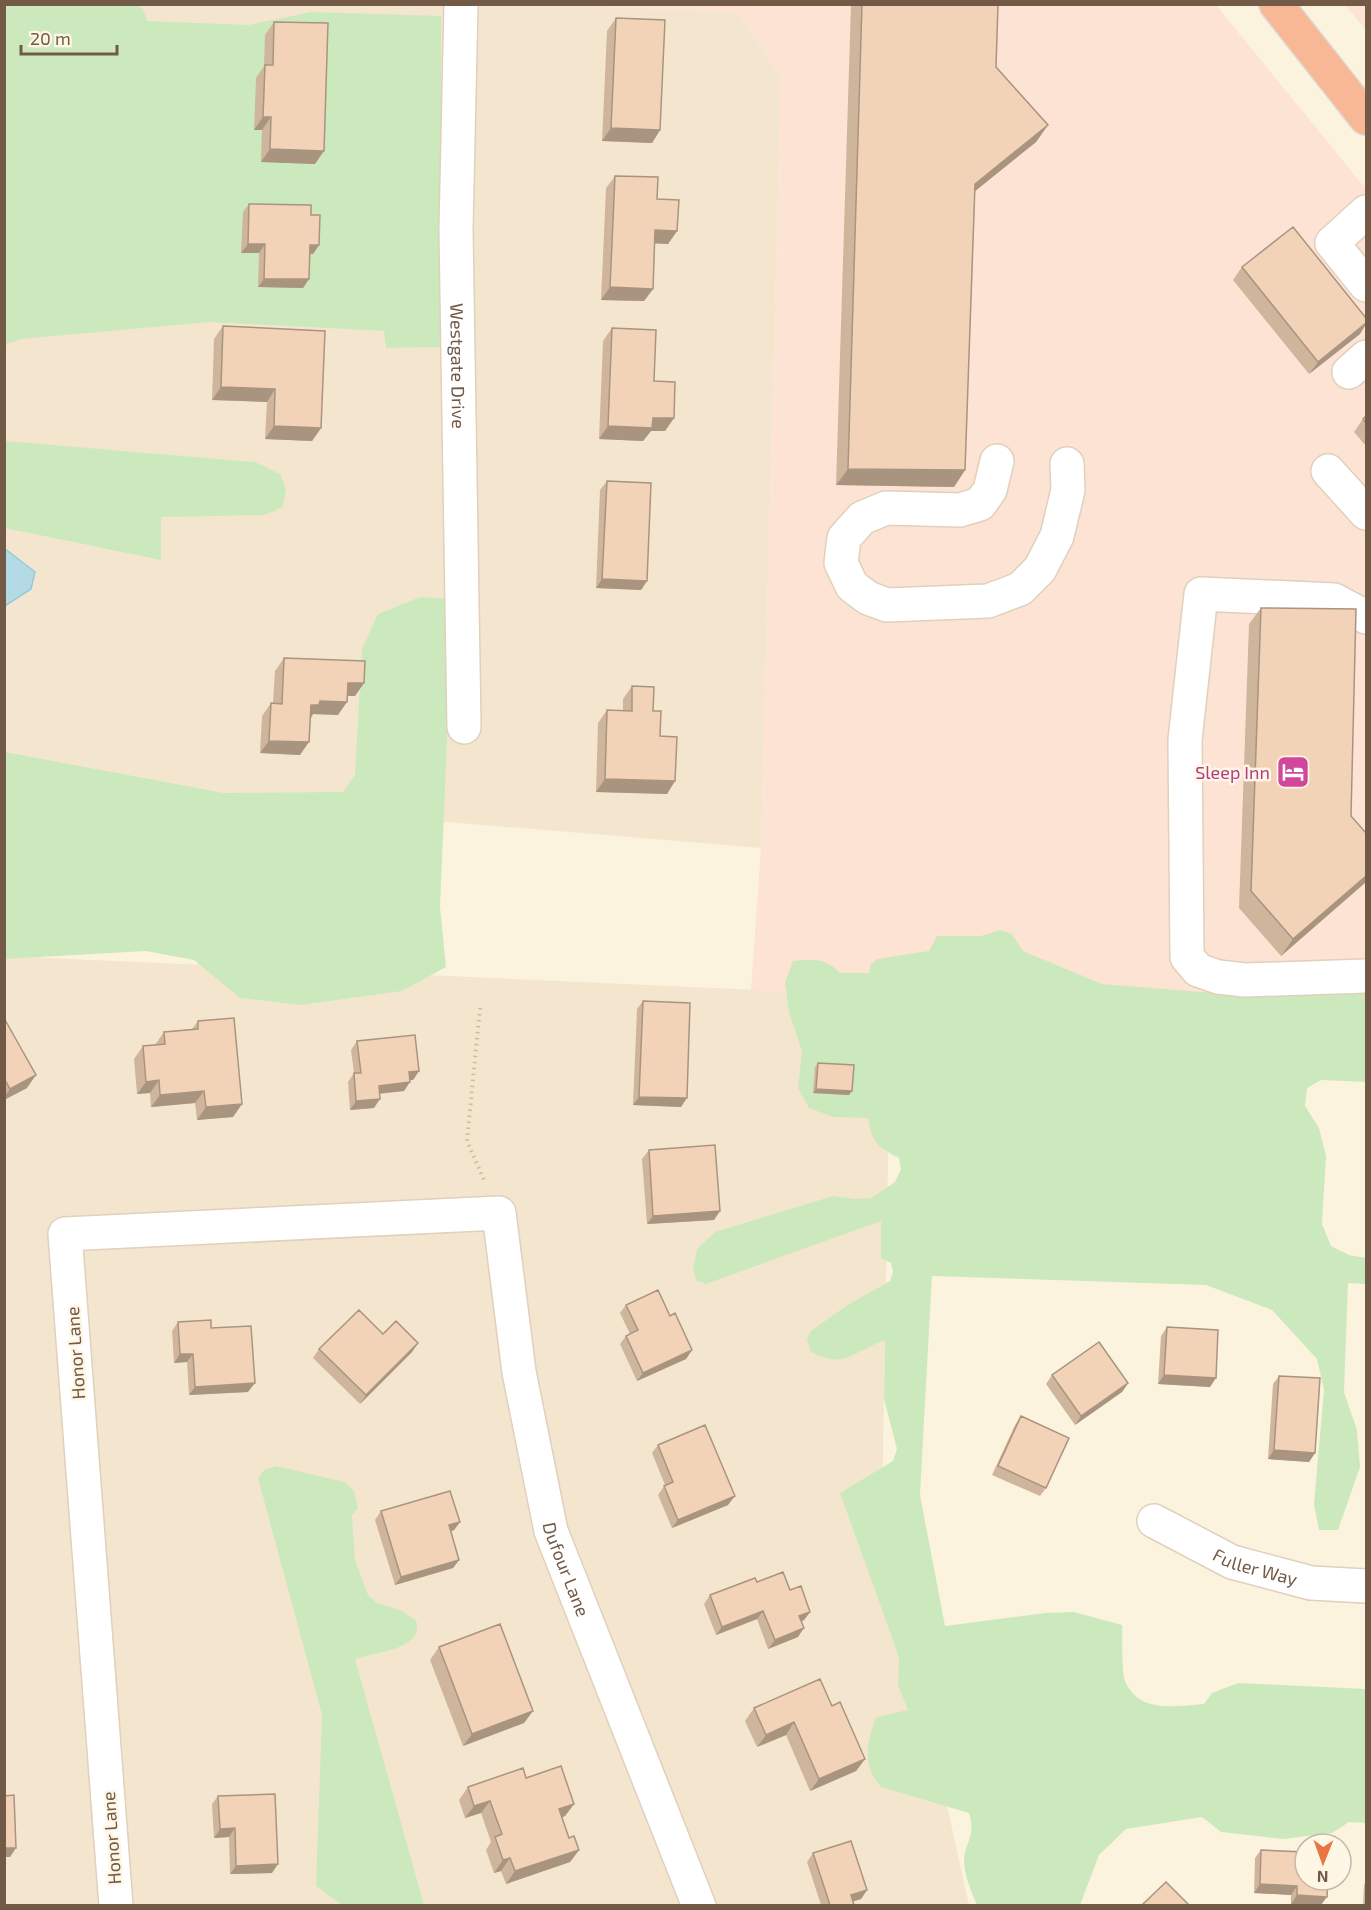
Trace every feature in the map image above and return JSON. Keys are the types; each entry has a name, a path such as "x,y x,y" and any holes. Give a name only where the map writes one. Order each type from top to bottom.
{"highway":[{"path":"1276,4 1366,118"}],"street":[{"name":"Westgate Drive","path":"462,4 456,229 464,727"},
{"path":"1366,212 1332,243 1366,285"},
{"path":"997,461 990,490 980,504 960,510 886,508 862,518 844,538 841,563 852,586 868,598 887,604 988,601 1020,589 1040,569 1057,536 1068,490 1067,464"},
{"path":"1328,471 1366,513"},
{"path":"1366,618 1334,600 1201,594 1185,751 1186,957 1198,970 1218,977 1245,980 1366,976"},
{"name":"Honor Lane","path":"116,1905 66,1234 499,1213"},
{"name":"Dufour Lane","path":"499,1213 519,1372 551,1531 699,1905"},
{"name":"Fuller Way","path":"1154,1521 1232,1562 1311,1583 1366,1586"}],"path":[{"path":"480,1008 466,1141 499,1213"}],"shaded area":[{"path":"543,4 739,13 781,78 761,848 422,820 5,817 5,5"},
{"path":"543,5 1216,5 1366,189 1366,1018 751,990 761,848 781,78 739,13"},
{"path":"1345,5 1366,5 1366,30"},
{"path":"5,956 891,996 882,1510 969,1905 5,1906"}],"green space":[{"path":"4,5 137,5 143,9 147,21 248,25 312,12 441,16 441,347 386,348 384,331 210,322 21,339 5,345"},
{"path":"5,441 255,462 280,474 286,489 283,507 265,515 161,517 161,560 5,528"},
{"path":"420,597 453,599 440,907 446,967 402,991 301,1005 240,998 194,960 146,951 5,959 5,752 224,793 343,792 355,775 362,649 378,614"},
{"path":"1000,930 1012,934 1023,951 1102,984 1214,993 1316,995 1366,989 1366,1082 1321,1080 1307,1088 1305,1106 1319,1128 1326,1156 1322,1224 1331,1246 1349,1255 1366,1258 1366,1284 1348,1283 1344,1392 1357,1430 1360,1467 1338,1530 1319,1530 1314,1504 1324,1390 1317,1359 1272,1310 1206,1285 932,1276 920,1495 945,1626 1045,1613 1074,1612 1122,1625 1125,1681 1131,1692 1139,1699 1159,1706 1204,1704 1212,1693 1238,1683 1366,1689 1366,1823 1349,1822 1334,1832 1293,1832 1293,1838 1284,1839 1221,1832 1202,1817 1126,1829 1099,1855 1080,1905 977,1905 964,1866 971,1833 969,1813 881,1787 868,1762 868,1745 876,1717 908,1710 898,1685 899,1657 840,1493 893,1461 897,1449 884,1399 885,1340 848,1357 831,1359 810,1351 807,1339 811,1331 846,1306 890,1281 893,1272 891,1263 881,1258 881,1221 706,1284 697,1281 693,1270 697,1249 715,1232 833,1196 855,1199 871,1198 895,1182 901,1169 899,1158 886,1151 874,1139 868,1118 833,1117 809,1108 798,1088 802,1051 789,1013 785,982 793,961 818,960 829,964 840,973 869,973 871,964 877,959 929,951 937,936 981,936"},
{"path":"276,1466 345,1482 354,1491 358,1508 352,1515 355,1560 368,1595 377,1603 400,1610 416,1620 417,1630 406,1644 355,1659 424,1905 342,1905 316,1886 322,1715 258,1478 264,1470"}],"water":[{"path":"4,548 35,572 31,589 5,606"}],"building":[{"path":"862,4 998,4 996,67 1048,125 975,184 965,470 848,469"},
{"path":"616,18 665,20 660,130 611,128"},
{"path":"274,22 328,23 324,151 270,149 271,117 263,117 265,65 273,65"},
{"path":"615,176 658,177 657,199 679,200 677,231 655,230 653,289 610,287"},
{"path":"249,204 311,205 311,215 320,215 319,245 310,245 309,279 264,279 265,244 248,244"},
{"path":"1293,227 1366,318 1366,323 1318,362 1242,267"},
{"path":"223,326 325,331 321,428 274,426 275,389 221,387"},
{"path":"612,328 656,330 654,381 675,382 674,418 653,418 652,428 608,426"},
{"path":"607,481 651,483 647,581 602,579"},
{"name":"Sleep Inn","path":"1261,608 1356,609 1351,816 1366,833 1366,876 1293,939 1251,891"},
{"path":"284,658 365,661 364,683 348,683 347,702 320,701 319,705 311,705 309,742 269,741 271,703 282,704"},
{"path":"632,686 654,687 653,711 661,711 660,736 677,737 675,781 605,779 607,710 632,711"},
{"path":"643,1001 690,1003 687,1098 639,1097"},
{"path":"4,1018 36,1075 10,1089 4,1078"},
{"path":"234,1018 242,1104 206,1107 204,1091 160,1095 159,1080 146,1082 143,1046 165,1044 164,1032 198,1029 198,1021"},
{"path":"415,1035 419,1071 409,1072 410,1082 379,1086 380,1099 356,1101 354,1073 361,1073 357,1041"},
{"path":"818,1063 854,1065 852,1091 816,1089"},
{"path":"715,1145 720,1211 653,1216 649,1150"},
{"path":"658,1290 670,1316 675,1313 692,1350 643,1373 626,1336 638,1330 626,1305"},
{"path":"359,1310 383,1334 396,1321 418,1343 366,1395 319,1349"},
{"path":"211,1320 211,1328 251,1326 255,1383 195,1387 193,1354 180,1354 178,1322"},
{"path":"1167,1327 1218,1330 1216,1378 1164,1375"},
{"path":"1099,1342 1128,1383 1081,1416 1052,1375"},
{"path":"1279,1376 1320,1378 1315,1453 1274,1450"},
{"path":"1021,1416 1069,1438 1046,1488 998,1466"},
{"path":"705,1425 735,1496 678,1520 664,1486 673,1482 658,1445"},
{"path":"450,1491 460,1522 449,1525 459,1560 401,1577 381,1511"},
{"path":"783,1572 790,1590 801,1586 810,1612 799,1616 804,1628 775,1640 763,1611 722,1627 710,1595 755,1578 757,1582"},
{"path":"500,1624 533,1711 472,1734 439,1647"},
{"path":"820,1679 832,1706 840,1702 865,1759 819,1779 794,1722 766,1735 754,1708"},
{"path":"561,1766 574,1804 559,1809 569,1838 574,1836 579,1850 515,1871 510,1858 503,1860 495,1837 502,1834 490,1801 474,1806 468,1787 523,1768 526,1778"},
{"path":"275,1794 278,1864 236,1866 235,1828 220,1829 218,1796"},
{"path":"14,1795 16,1848 5,1848 4,1862 4,1796"},
{"path":"851,1841 867,1890 851,1895 854,1905 830,1905 813,1853"},
{"path":"1261,1850 1293,1851 1293,1886 1260,1884"},
{"path":"1166,1882 1189,1905 1142,1905"},
{"path":"1297,1892 1327,1892 1327,1897 1297,1895"}],"place":[{"name":"Sleep Inn","path":"1293,772"}]}
